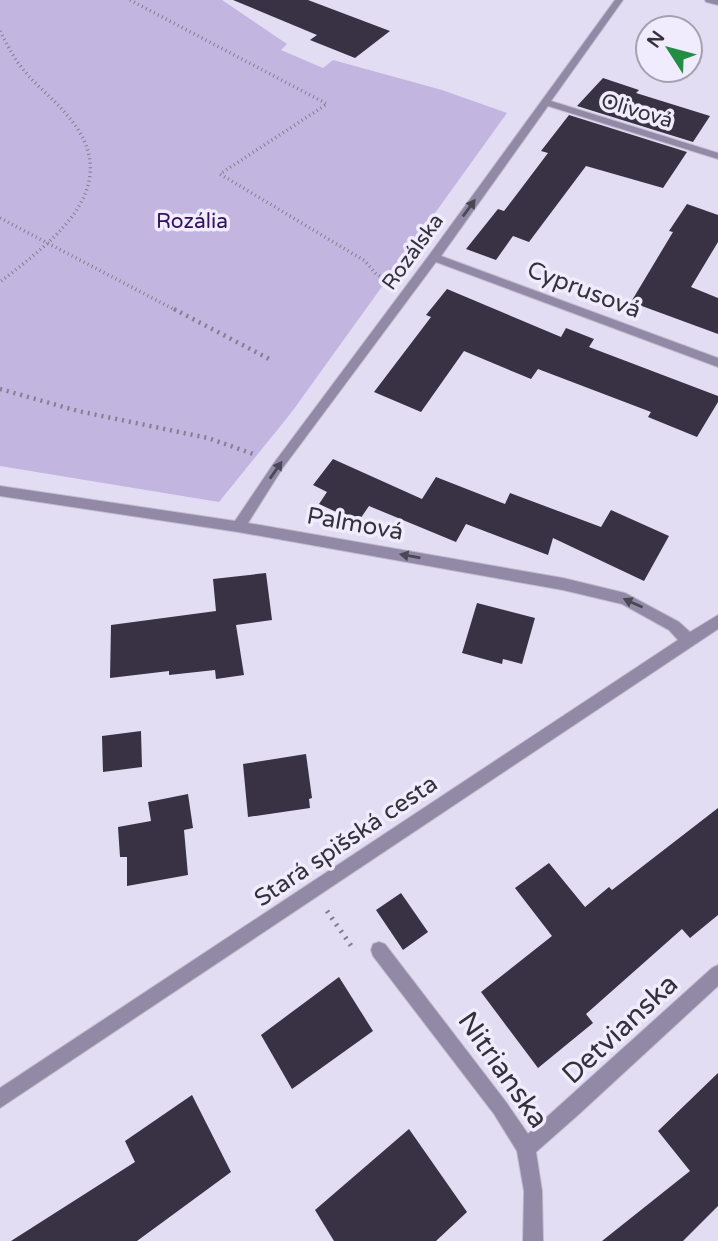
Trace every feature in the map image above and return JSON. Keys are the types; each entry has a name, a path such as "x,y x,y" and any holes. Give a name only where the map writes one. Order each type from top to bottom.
{"street":[{"name":"Rozálska","path":"238,527 278,466 434,257 619,0"},
{"path":"709,0 718,2"},
{"name":"Olivová","path":"545,102 718,156"},
{"name":"Cyprusová","path":"434,257 718,363"},
{"name":"Palmová","path":"0,491 238,527 562,584 625,599 674,626 689,641"},
{"name":"Stará spišská cesta","path":"0,1098 718,621"},
{"name":"Nitrianska","path":"379,950 500,1108 526,1148 533,1191 533,1241"},
{"name":"Detvianska","path":"526,1148 718,974"}],"path":[{"path":"130,0 327,104 220,174 365,261 386,279"},
{"path":"0,31 2,39 25,72 43,87 80,132 88,149 91,174 85,196 75,215 48,244 0,282"},
{"path":"0,218 273,361"},
{"path":"0,389 47,404 238,446 278,466"},
{"path":"340,929 355,950"}],"green space":[{"name":"Rozália","path":"0,0 222,0 287,44 281,50 323,68 333,60 442,90 507,113 291,413 219,502 0,466"}],"building":[{"path":"233,0 308,0 390,31 355,58 310,40 317,35"},
{"path":"603,78 639,90 636,93 710,116 693,142 577,106"},
{"path":"569,115 687,152 663,188 586,166 529,242 513,236 496,260 466,249 498,209 504,211 548,153 541,151"},
{"path":"687,204 718,215 718,242 691,287 718,298 718,334 631,302 673,232 669,231"},
{"path":"447,289 561,337 566,328 594,339 589,347 718,396 718,402 697,437 648,417 651,412 538,369 531,379 464,351 421,412 374,392 431,317 426,315"},
{"path":"333,459 422,499 436,477 505,504 510,493 601,527 611,510 669,536 644,581 553,538 548,555 466,524 456,542 369,506 358,522 319,504 327,492 313,485"},
{"path":"266,573 272,620 236,625 244,675 216,679 215,670 169,675 169,671 110,678 111,625 216,611 213,579"},
{"path":"477,603 535,618 522,664 503,659 502,664 462,653"},
{"path":"141,731 142,767 103,772 102,736"},
{"path":"306,754 312,798 309,799 310,808 248,817 243,764"},
{"path":"188,794 193,828 184,830 188,875 127,886 127,857 120,857 118,827 151,821 148,802"},
{"path":"718,808 718,915 690,938 682,929 586,1014 593,1023 538,1068 481,992 552,936 515,888 549,863 585,907 609,887 612,890"},
{"path":"401,893 428,932 403,950 376,910"},
{"path":"339,977 373,1031 292,1089 261,1035"},
{"path":"718,1073 718,1206 683,1241 602,1241 690,1171 658,1131"},
{"path":"192,1095 231,1172 137,1241 11,1241 135,1162 125,1141"},
{"path":"409,1129 467,1212 436,1241 334,1241 315,1210"}]}
